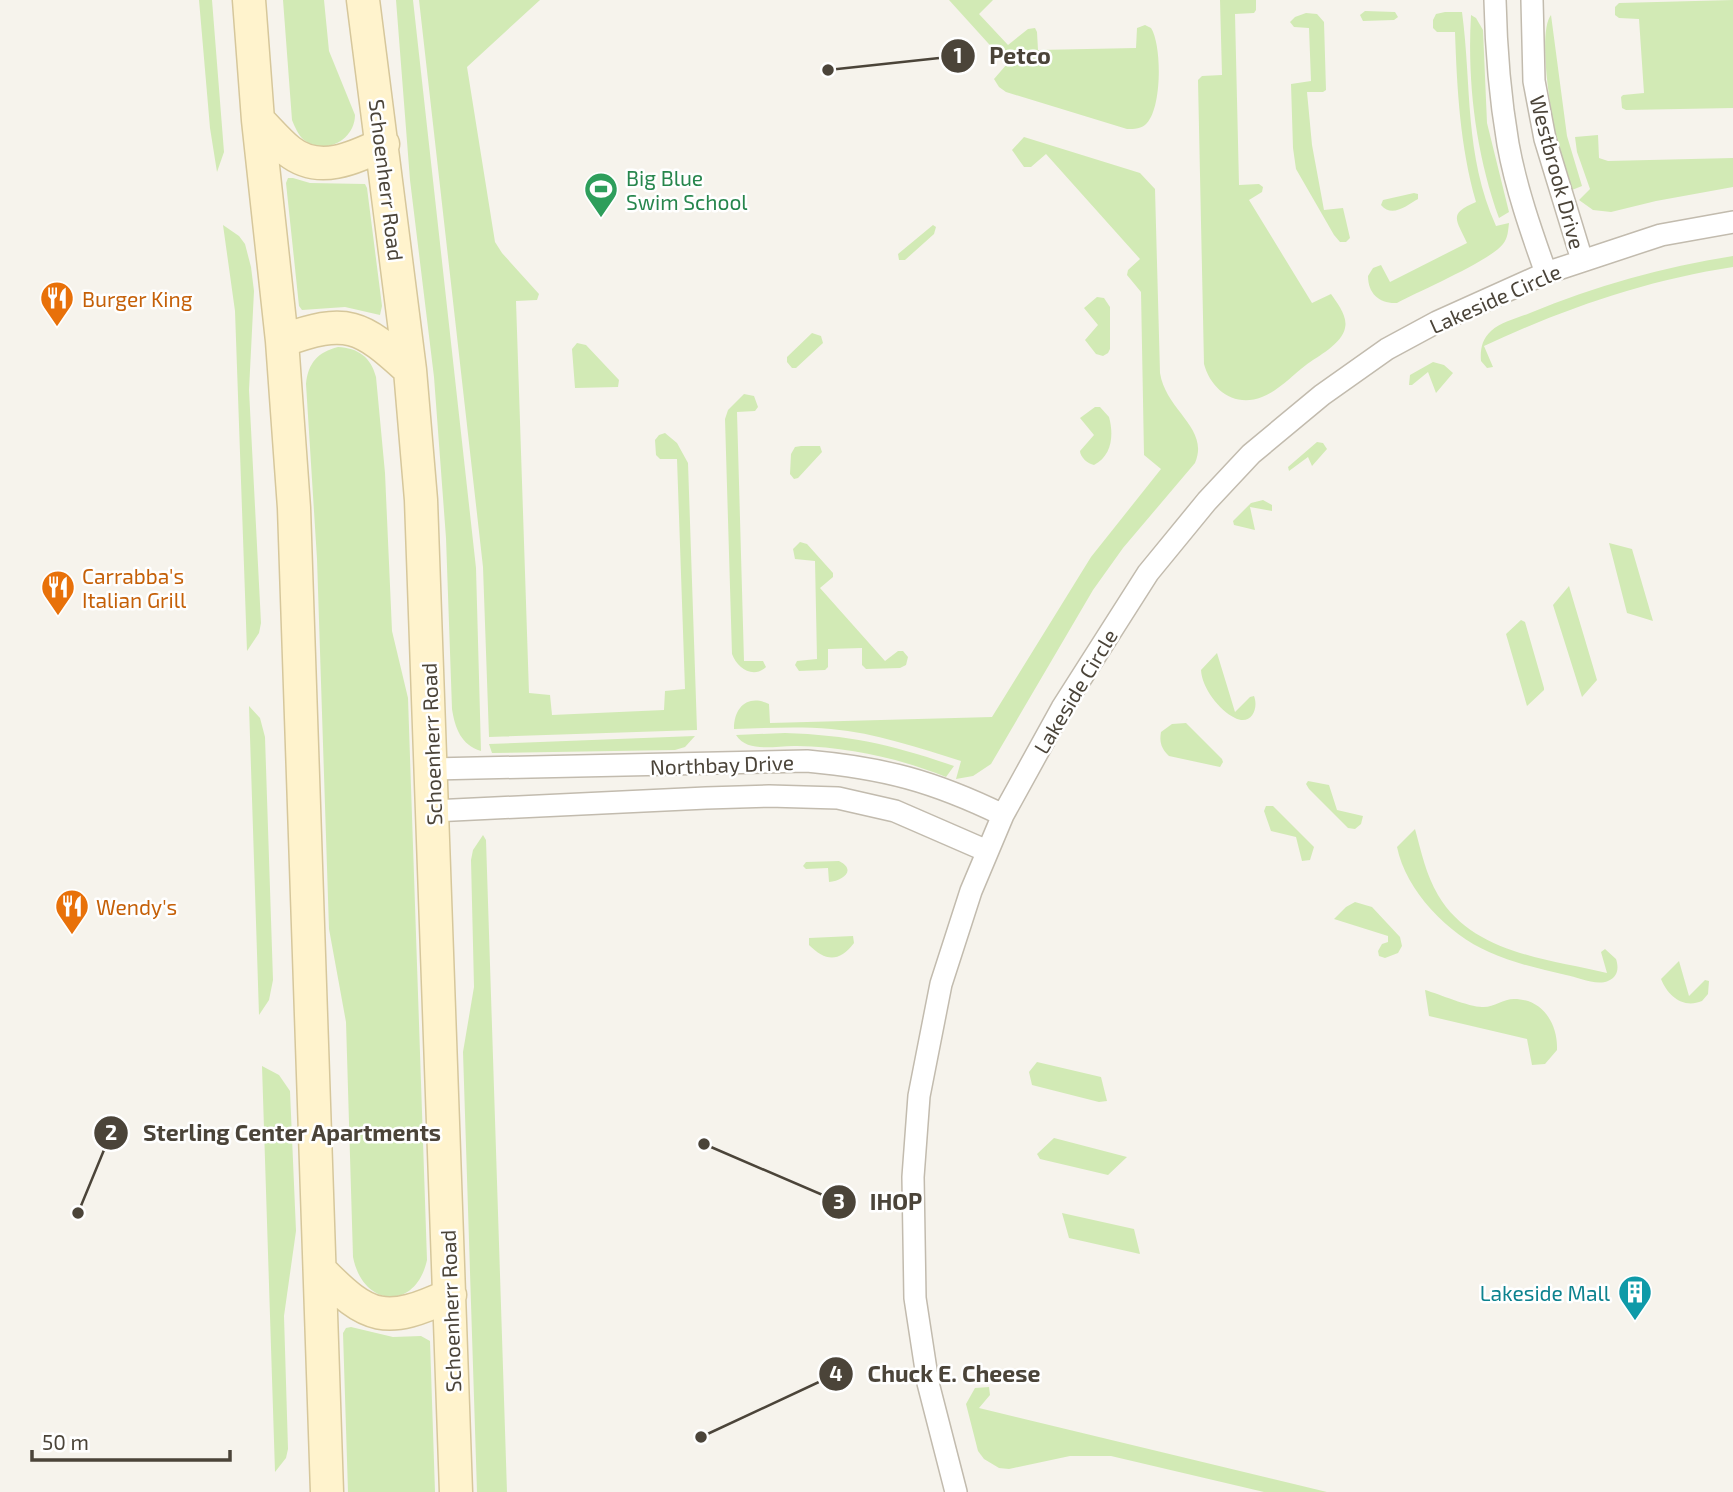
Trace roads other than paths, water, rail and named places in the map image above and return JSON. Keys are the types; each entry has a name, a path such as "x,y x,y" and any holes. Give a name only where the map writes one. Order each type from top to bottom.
{"main road":[{"path":"249,0 258,120 282,341 295,536 327,1492"},
{"name":"Schoenherr Road","path":"363,0 410,370 421,500 456,1492"},
{"path":"258,120 290,152 317,163 335,163 383,144"},
{"path":"282,341 304,333 346,328 373,338 410,370"},
{"path":"320,1270 355,1304 372,1311 406,1314 450,1295"}],"street":[{"name":"Westbrook Drive","path":"1495,0 1500,87 1508,145 1525,212 1546,273"},
{"name":"Westbrook Drive","path":"1532,0 1534,81 1545,139 1582,260"},
{"name":"Lakeside Circle","path":"956,1492 928,1383 913,1267 913,1177 919,1096 938,995 967,903 1003,816 1062,708 1148,573 1207,501 1251,454 1294,417 1387,349 1437,322 1546,273 1661,235 1733,222"},
{"name":"Northbay Drive","path":"432,769 820,762 877,769 907,776 1003,816"},
{"name":"Northbay Drive","path":"433,811 706,798 838,798 895,811 987,851"}],"place":[{"name":"Petco","path":"828,70"},
{"name":"Big Blue Swim School","path":"601,219"},
{"name":"Burger King","path":"57,328"},
{"name":"Carrabba's Italian Grill","path":"58,617"},
{"name":"Wendy's","path":"72,936"},
{"name":"IHOP","path":"704,1144"},
{"name":"Sterling Center Apartments","path":"78,1213"},
{"name":"Lakeside Mall","path":"1635,1322"},
{"name":"Chuck E. Cheese","path":"701,1437"}]}
